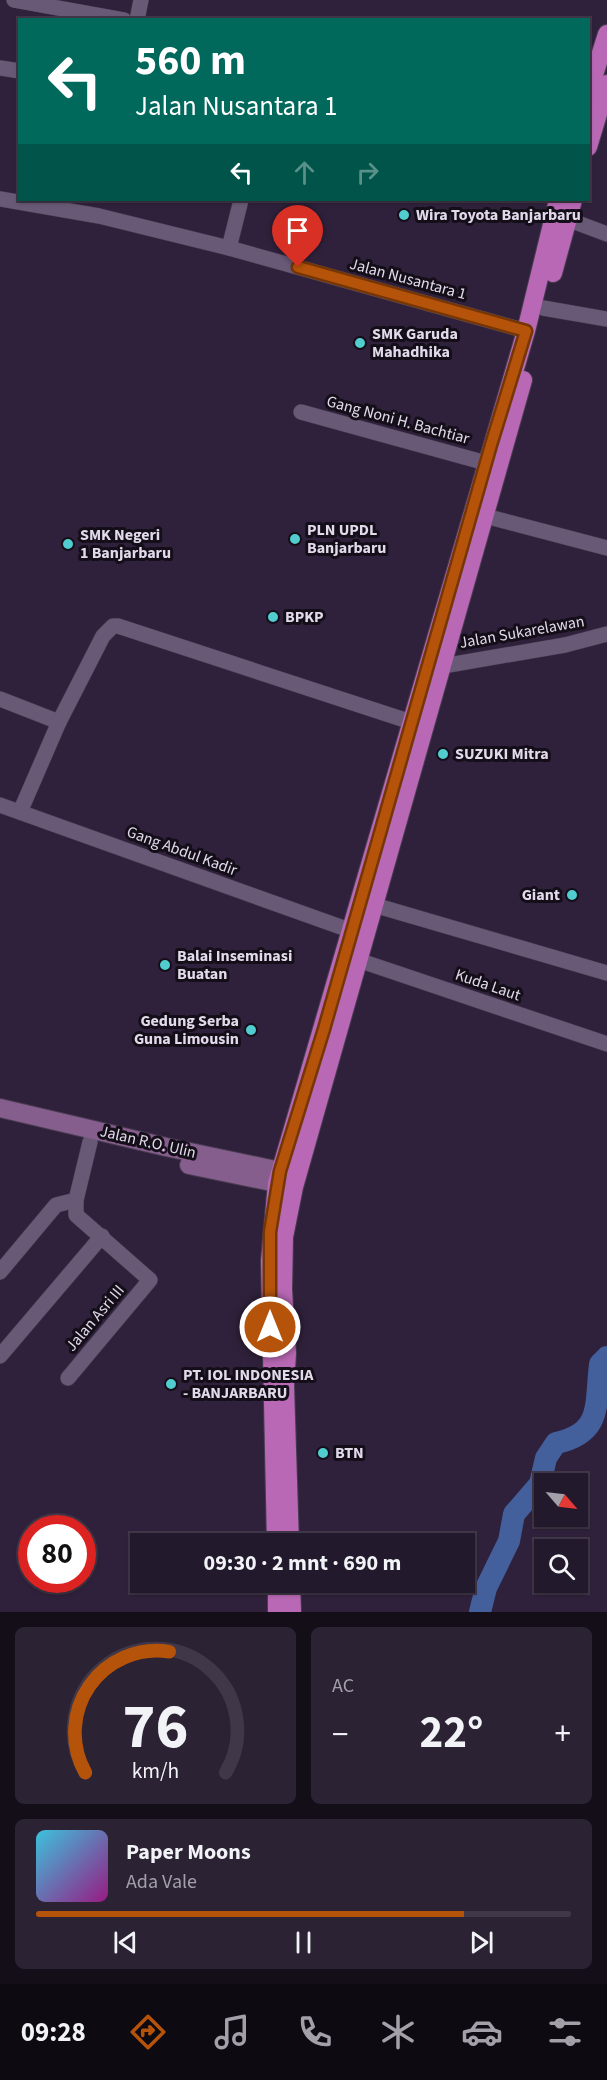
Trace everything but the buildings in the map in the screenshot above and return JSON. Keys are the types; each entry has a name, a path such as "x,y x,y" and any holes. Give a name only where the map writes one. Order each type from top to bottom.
{"highway":[{"path":"590,90 602,65 607,36"},
{"path":"590,140 607,84"},
{"path":"290,1533 283,1271 287,1179 374,905 400,788 411,722 526,331 558,201"},
{"path":"276,1533 270,1261 287,1179 352,931 443,666 573,201"},
{"path":"277,1593 277,1612"},
{"path":"291,1593 292,1612"}],"main road":[{"name":"Jalan R.O. Ulin","path":"0,1108 164,1153 287,1179"},
{"name":"Jalan R.O. Ulin","path":"0,1120 90,1142 164,1153"}],"street":[{"path":"14,0 113,18"},
{"path":"137,18 141,0"},
{"path":"0,68 18,71"},
{"name":"Jalan Nusantara 1","path":"0,200 99,216 229,248 526,331"},
{"path":"229,248 241,201"},
{"path":"567,219 607,234"},
{"path":"543,308 607,319"},
{"name":"Gang Noni H. Bachtiar","path":"301,412 486,463"},
{"path":"485,516 607,548"},
{"path":"20,812 59,722 103,636 113,626 411,722"},
{"name":"Jalan Sukarelawan","path":"443,666 607,634"},
{"path":"0,699 59,722"},
{"name":"Gang Abdul Kadir","path":"0,805 352,931"},
{"path":"374,905 607,973"},
{"name":"Kuda Laut","path":"358,960 607,1044"},
{"path":"0,1356 102,1236 76,1215 76,1200 90,1142"},
{"path":"0,1272 56,1206 76,1200"},
{"name":"Jalan Asri III","path":"68,1378 150,1280 102,1236"}],"waterway":[{"path":"480,1612 486,1588 509,1541 514,1514 540,1484 546,1458 556,1443 582,1432 594,1415 600,1364 607,1357"}],"place":[{"name":"Wira Toyota Banjarbaru","path":"404,215"},
{"name":"SMK Garuda Mahadhika","path":"360,343"},
{"name":"PLN UPDL Banjarbaru","path":"295,539"},
{"name":"SMK Negeri 1 Banjarbaru","path":"68,544"},
{"name":"BPKP","path":"273,617"},
{"name":"SUZUKI Mitra","path":"443,754"},
{"name":"Giant","path":"572,895"},
{"name":"Balai Inseminasi Buatan","path":"165,965"},
{"name":"Gedung Serba Guna Limousin","path":"251,1030"},
{"name":"PT. IOL INDONESIA - BANJARBARU","path":"171,1384"},
{"name":"BTN","path":"323,1453"}],"route":[{"path":"270,1327 270,1232 280,1171 324,1029 506,392 526,331 298,267"}]}
